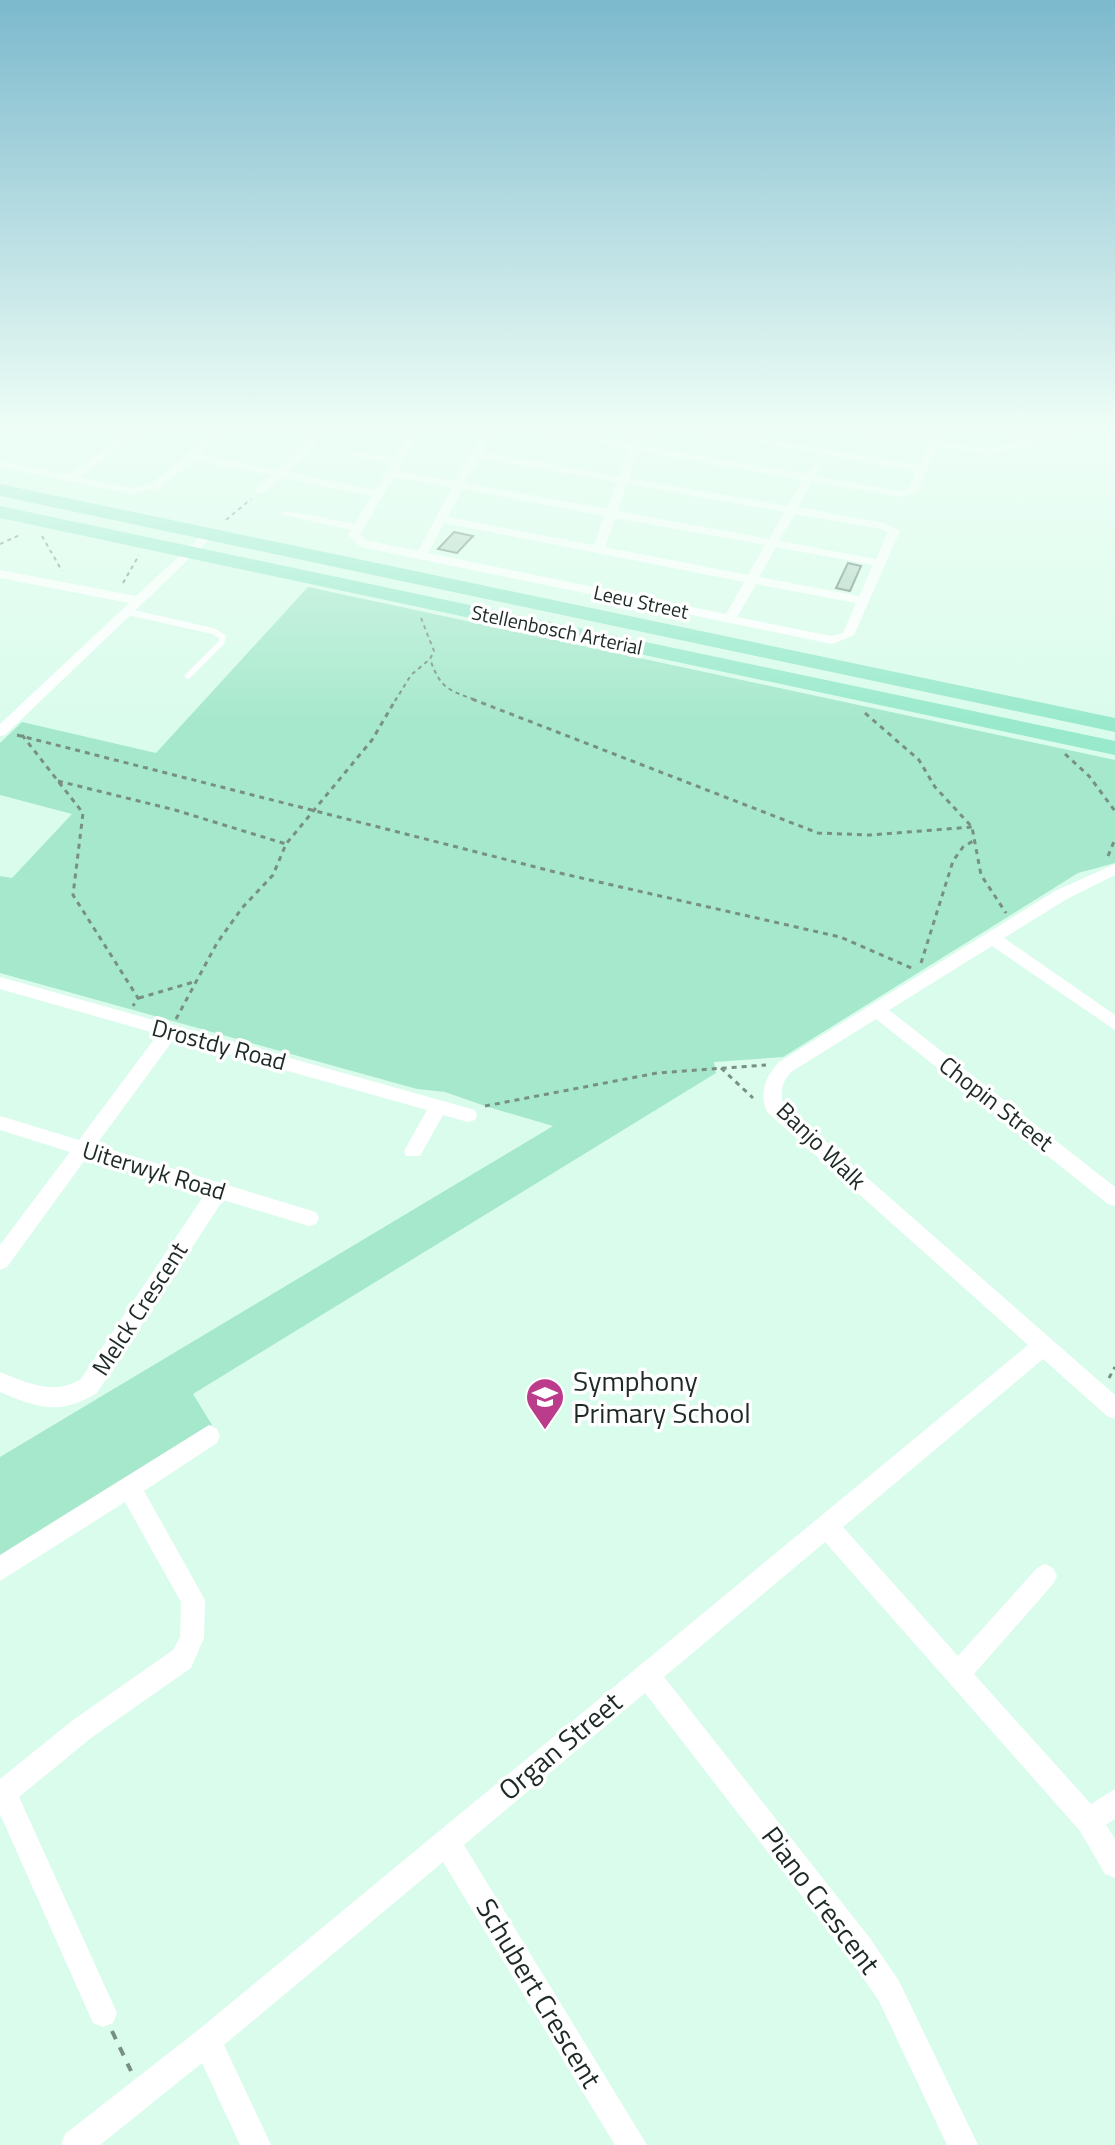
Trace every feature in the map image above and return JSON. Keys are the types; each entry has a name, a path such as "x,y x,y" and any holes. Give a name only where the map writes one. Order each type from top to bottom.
{"main road":[{"name":"Stellenbosch Arterial","path":"62,525 1115,748"},
{"name":"Stellenbosch Arterial","path":"184,525 1115,725"}],"street":[{"path":"343,525 358,528 360,525"},
{"path":"421,556 438,525"},
{"path":"472,525 863,601 893,529 873,525"},
{"path":"598,550 607,525"},
{"path":"682,525 880,563"},
{"path":"729,620 782,525"},
{"name":"Leeu Street","path":"358,528 354,536 361,543 821,639 841,639 848,635 863,601"},
{"path":"5,734 188,552 215,531"},
{"path":"0,574 140,601"},
{"name":"Banjo Walk","path":"1115,869 1061,895 785,1067 771,1084 774,1107 1115,1409"},
{"path":"993,938 1115,1024"},
{"name":"Drostdy Road","path":"0,983 468,1115"},
{"name":"Chopin Street","path":"877,1010 1115,1198"},
{"path":"0,1261 169,1032"},
{"path":"413,1151 438,1107"},
{"name":"Uiterwyk Road","path":"0,1123 309,1218"},
{"name":"Melck Crescent","path":"0,1382 58,1400 74,1397 89,1386 218,1191"},
{"name":"Organ Street","path":"76,2145 207,2041 1042,1347"},
{"path":"0,1569 209,1436"},
{"path":"103,2013 2,1795 82,1729 182,1659 192,1638 193,1600 130,1489"},
{"path":"825,1525 1089,1822 1115,1864"},
{"path":"958,1674 1045,1576"},
{"name":"Piano Crescent","path":"646,1674 882,1980 963,2145"},
{"path":"1089,1822 1115,1802"},
{"name":"Schubert Crescent","path":"446,1841 632,2145"},
{"path":"207,2041 256,2145"}],"lane":[{"path":"128,612 213,631 223,637 221,643 188,676"}],"path":[{"path":"215,531 222,525"},
{"path":"37,526 68,581 59,586"},
{"path":"0,544 24,532"},
{"path":"118,598 119,590 143,549"},
{"path":"169,1032 217,943 242,908 273,875 286,844 372,740 411,675 430,659 434,651 425,624 416,610"},
{"path":"430,659 437,679 446,689 818,833 870,835 959,831 972,827"},
{"path":"861,708 919,760 935,787 972,827 981,875 1007,915 1018,922"},
{"path":"5,734 22,735 555,872 840,937 918,970 953,861 963,847 973,841"},
{"path":"22,735 83,813 73,895 138,998"},
{"path":"1059,747 1089,776 1115,811"},
{"path":"58,781 175,810 286,844"},
{"path":"126,1020 138,998 197,981"},
{"path":"486,1105 657,1073 772,1064"},
{"path":"720,1068 762,1106"},
{"path":"1106,1384 1115,1367"},
{"path":"103,2013 141,2093"}],"green space":[{"path":"308,587 1115,760 1115,863 1078,873 783,1057 714,1062 716,1073 193,1394 212,1425 0,1556 0,1457 553,1126 445,1092 417,1089 0,973 0,876 12,878 72,814 0,795 0,743 22,722 156,753"}],"building":[{"path":"454,532 473,536 457,553 438,549"},
{"path":"848,563 861,566 850,591 836,588"}],"place":[{"name":"Symphony Primary School","path":"545,1431"}]}
